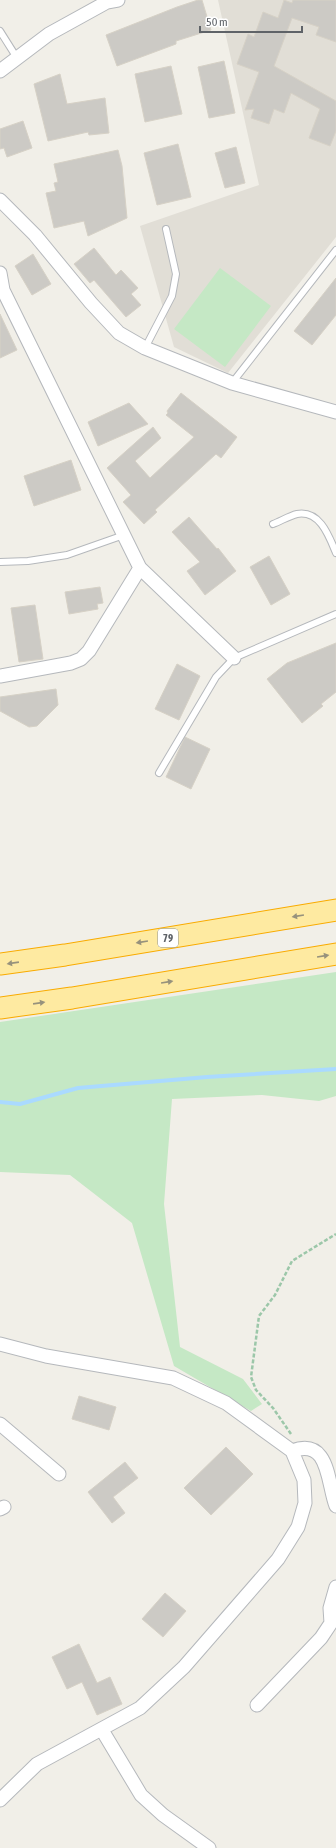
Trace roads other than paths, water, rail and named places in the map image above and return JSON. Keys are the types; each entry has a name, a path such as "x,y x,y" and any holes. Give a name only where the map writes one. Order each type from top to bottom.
{"highway":[{"name":"79","path":"0,964 66,955 336,910"},
{"path":"0,1008 72,998 336,954"}],"street":[{"path":"0,71 49,34 110,1"},
{"path":"0,200 35,235 91,303 119,333 145,348 232,384 336,412"},
{"path":"0,273 3,290 140,568 234,658"},
{"path":"0,676 71,663 81,659 89,651 140,568"},
{"path":"0,1344 46,1356 173,1378 226,1403 295,1449 308,1448 316,1452 324,1462 336,1506"},
{"path":"0,1424 59,1474"},
{"path":"0,1800 37,1764 140,1708 184,1667 278,1559 298,1527 305,1503 304,1480 295,1449"},
{"path":"257,1705 321,1638 331,1623 330,1608 336,1588"},
{"path":"102,1730 141,1795 163,1815 208,1848"}],"lane":[{"path":"0,31 17,58"},
{"path":"145,348 172,296 176,274 166,229"},
{"path":"232,384 336,250"},
{"path":"273,524 296,514 309,514 318,520 328,535 336,553"},
{"path":"0,562 28,561 67,555 124,534"},
{"path":"159,773 216,677 234,658 336,614"}],"waterway":[{"path":"0,1102 20,1104 78,1088 207,1077 336,1069"}]}
